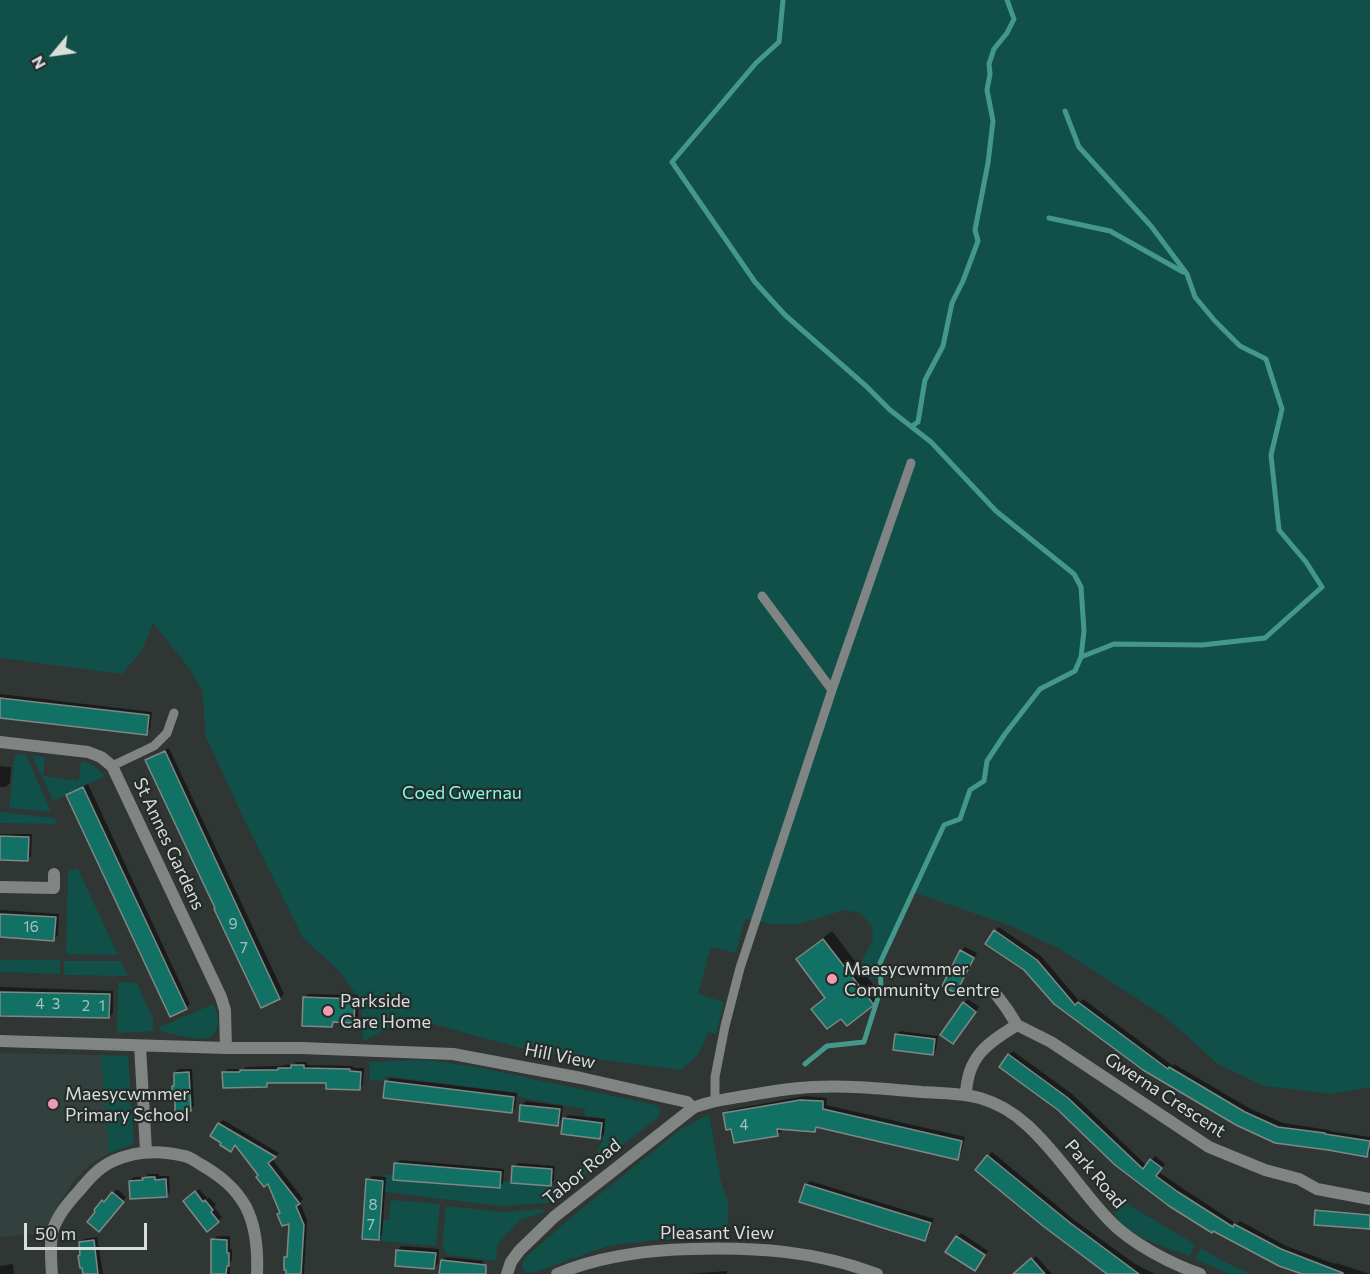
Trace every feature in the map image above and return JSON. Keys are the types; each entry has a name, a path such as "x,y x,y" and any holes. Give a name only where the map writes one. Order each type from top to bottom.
{"street":[{"name":"St Annes Gardens","path":"0,741 88,752 101,757 112,766 221,996 225,1010 226,1048"},
{"path":"0,887 54,888 54,874"},
{"name":"Gwerna Crescent","path":"994,993 1017,1025 1051,1042 1209,1147 1265,1170 1299,1179 1317,1189 1370,1199"},
{"path":"693,1108 704,1103 765,1092 813,1087 874,1088 966,1095 970,1071 980,1051 1017,1025"},
{"name":"Hill View","path":"0,1041 453,1054 581,1078 687,1102 693,1108"},
{"path":"140,1046 146,1151"},
{"name":"Park Road","path":"966,1095 990,1102 1027,1125 1066,1167 1112,1223 1162,1257 1200,1274"},
{"name":"Tabor Road","path":"507,1274 511,1262 519,1251 547,1223 693,1108"},
{"path":"52,1274 52,1232 65,1206 93,1174 111,1162 146,1151 186,1156 230,1184 246,1207 253,1225 258,1262 257,1274"},
{"name":"Pleasant View","path":"557,1274 605,1258 655,1250 746,1248 789,1252 826,1259 877,1274"}],"lane":[{"path":"715,1101 715,1077 740,968 832,690 911,463"},
{"path":"762,596 832,690"},
{"path":"112,766 154,746 167,733 174,713"}],"shaded area":[{"name":"Maesycwmmer Primary School","path":"0,1053 101,1055 109,1153 89,1165 75,1179 62,1198 46,1233 0,1237"}],"green space":[{"name":"Coed Gwernau","path":"0,0 1370,0 1370,1087 1332,1094 1264,1086 1219,1065 1164,1016 1058,948 1011,926 913,892 880,963 881,979 865,978 862,960 873,940 872,926 860,913 844,910 796,925 772,924 745,919 736,953 711,947 698,994 724,1002 716,1034 709,1032 697,1056 681,1070 531,1051 411,1018 363,1041 361,1001 338,970 303,938 206,737 202,690 189,668 153,623 142,650 122,674 0,658"},
{"path":"15,754 26,755 51,812 9,808"},
{"path":"32,755 45,757 43,776 79,781 81,761 94,766 105,776 53,801"},
{"path":"0,812 54,818 58,824 0,823"},
{"path":"78,869 118,955 66,954 68,871"},
{"path":"0,960 60,960 60,974 0,972"},
{"path":"64,961 121,961 128,976 64,975"},
{"path":"118,982 137,983 153,1019 153,1031 117,1033"},
{"path":"213,1004 218,1021 215,1033 210,1037 204,1039 159,1031 160,1026"},
{"path":"101,1055 128,1056 134,1144 109,1153"},
{"path":"426,1060 477,1067 655,1105 660,1109 660,1113 657,1118 549,1203 501,1206 384,1192 387,1178 383,1177 383,1174 393,1175 394,1180 490,1188 499,1188 500,1181 561,1187 590,1162 604,1136 606,1118 585,1116 585,1109 518,1097 518,1093 386,1076 385,1081 370,1080 369,1062"},
{"path":"709,1114 721,1182 728,1200 728,1238 655,1240 608,1246 535,1272 526,1272 522,1269 525,1258 574,1215 681,1129"},
{"path":"1117,1198 1195,1244 1190,1256 1147,1240 1127,1228 1114,1212"},
{"path":"391,1200 440,1204 436,1246 381,1241 383,1220 389,1220"},
{"path":"446,1206 504,1212 543,1209 545,1212 520,1220 500,1241 496,1261 447,1255 442,1247"},
{"path":"1201,1248 1251,1274 1229,1274 1195,1259"}],"building":[{"path":"0,698 149,715 147,735 0,718"},
{"path":"165,751 280,999 261,1008 145,760"},
{"path":"83,787 187,1009 170,1017 66,795"},
{"path":"0,836 29,837 28,861 0,860"},
{"path":"0,914 56,917 54,941 0,937"},
{"path":"994,930 1037,960 1075,1005 1078,1002 1168,1069 1169,1067 1245,1112 1278,1127 1370,1141 1367,1157 1275,1143 1236,1125 1143,1070 1054,1004 1024,970 985,944"},
{"name":"Maesycwmmer Community Centre","path":"823,939 874,1005 847,1026 841,1019 827,1029 811,1009 825,998 796,959"},
{"path":"960,950 974,958 956,993 942,986"},
{"path":"0,992 110,994 109,1018 0,1016"},
{"name":"Parkside Care Home","path":"303,997 355,999 354,1023 333,1022 332,1027 302,1026"},
{"path":"963,1002 976,1012 953,1044 940,1035"},
{"path":"895,1034 935,1039 933,1055 893,1050"},
{"path":"1008,1054 1068,1098 1143,1169 1150,1159 1162,1168 1156,1176 1178,1192 1233,1227 1234,1224 1281,1249 1343,1274 1302,1274 1279,1266 1213,1231 1212,1233 1169,1206 1115,1165 1058,1110 999,1067"},
{"path":"291,1065 304,1065 304,1068 350,1069 350,1071 361,1072 360,1090 326,1089 326,1083 267,1083 267,1087 223,1088 222,1072 278,1070 278,1068 291,1068"},
{"path":"189,1072 191,1111 175,1112 175,1099 172,1099 174,1073"},
{"path":"385,1081 514,1097 512,1113 383,1098"},
{"path":"800,1100 823,1101 823,1109 962,1141 958,1160 816,1127 815,1132 777,1129 778,1136 734,1143 731,1129 726,1130 723,1113"},
{"path":"520,1105 560,1109 558,1126 519,1121"},
{"path":"563,1118 602,1123 600,1139 561,1134"},
{"path":"218,1123 276,1157 268,1163 300,1204 296,1206 304,1225 301,1274 286,1274 284,1270 289,1224 282,1226 277,1214 280,1213 268,1184 264,1187 256,1177 258,1175 235,1145 231,1152 210,1136"},
{"path":"987,1155 1069,1222 1139,1274 1107,1274 1043,1226 975,1170"},
{"path":"394,1163 501,1172 500,1188 393,1180"},
{"path":"512,1166 552,1169 551,1186 511,1183"},
{"path":"155,1177 155,1180 166,1179 167,1197 130,1199 129,1181"},
{"path":"366,1179 383,1181 379,1240 362,1239"},
{"path":"805,1184 931,1223 925,1241 799,1202"},
{"path":"195,1191 213,1210 211,1212 219,1222 207,1232 183,1201"},
{"path":"112,1192 124,1202 99,1232 87,1222 102,1200 104,1202"},
{"path":"1315,1210 1370,1215 1370,1229 1314,1225"},
{"path":"956,1236 985,1255 975,1271 945,1252"},
{"path":"211,1239 227,1240 229,1266 227,1266 226,1274 211,1274"},
{"path":"94,1240 98,1274 83,1274 78,1256 80,1255 79,1242"},
{"path":"396,1250 436,1253 434,1269 395,1266"},
{"path":"1031,1258 1045,1274 1013,1274"},
{"path":"441,1260 486,1265 486,1274 439,1274"}],"waterway":[{"path":"783,0 779,42 756,63 672,162 755,282 785,315 890,410 931,442 996,511 1074,574 1081,587 1084,631 1081,657 1075,671 1040,689 987,761 984,781 970,790 960,819 944,825 880,963 881,988 864,1042 827,1046 805,1064"},
{"path":"912,426 918,422 925,380 943,346 952,303 978,241 975,230 988,163 993,121 987,90 989,64 994,49 1007,33 1014,19 1007,0"},
{"path":"1065,111 1079,147 1151,226 1187,274 1195,297 1240,346 1266,359 1282,409 1271,455 1279,530 1306,562 1322,587 1265,638 1202,645 1114,644 1081,657"},
{"path":"1049,218 1110,231 1183,272"}],"place":[{"name":"Maesycwmmer Community Centre","path":"832,979"},
{"name":"Parkside Care Home","path":"328,1011"},
{"name":"Maesycwmmer Primary School","path":"53,1104"}]}
